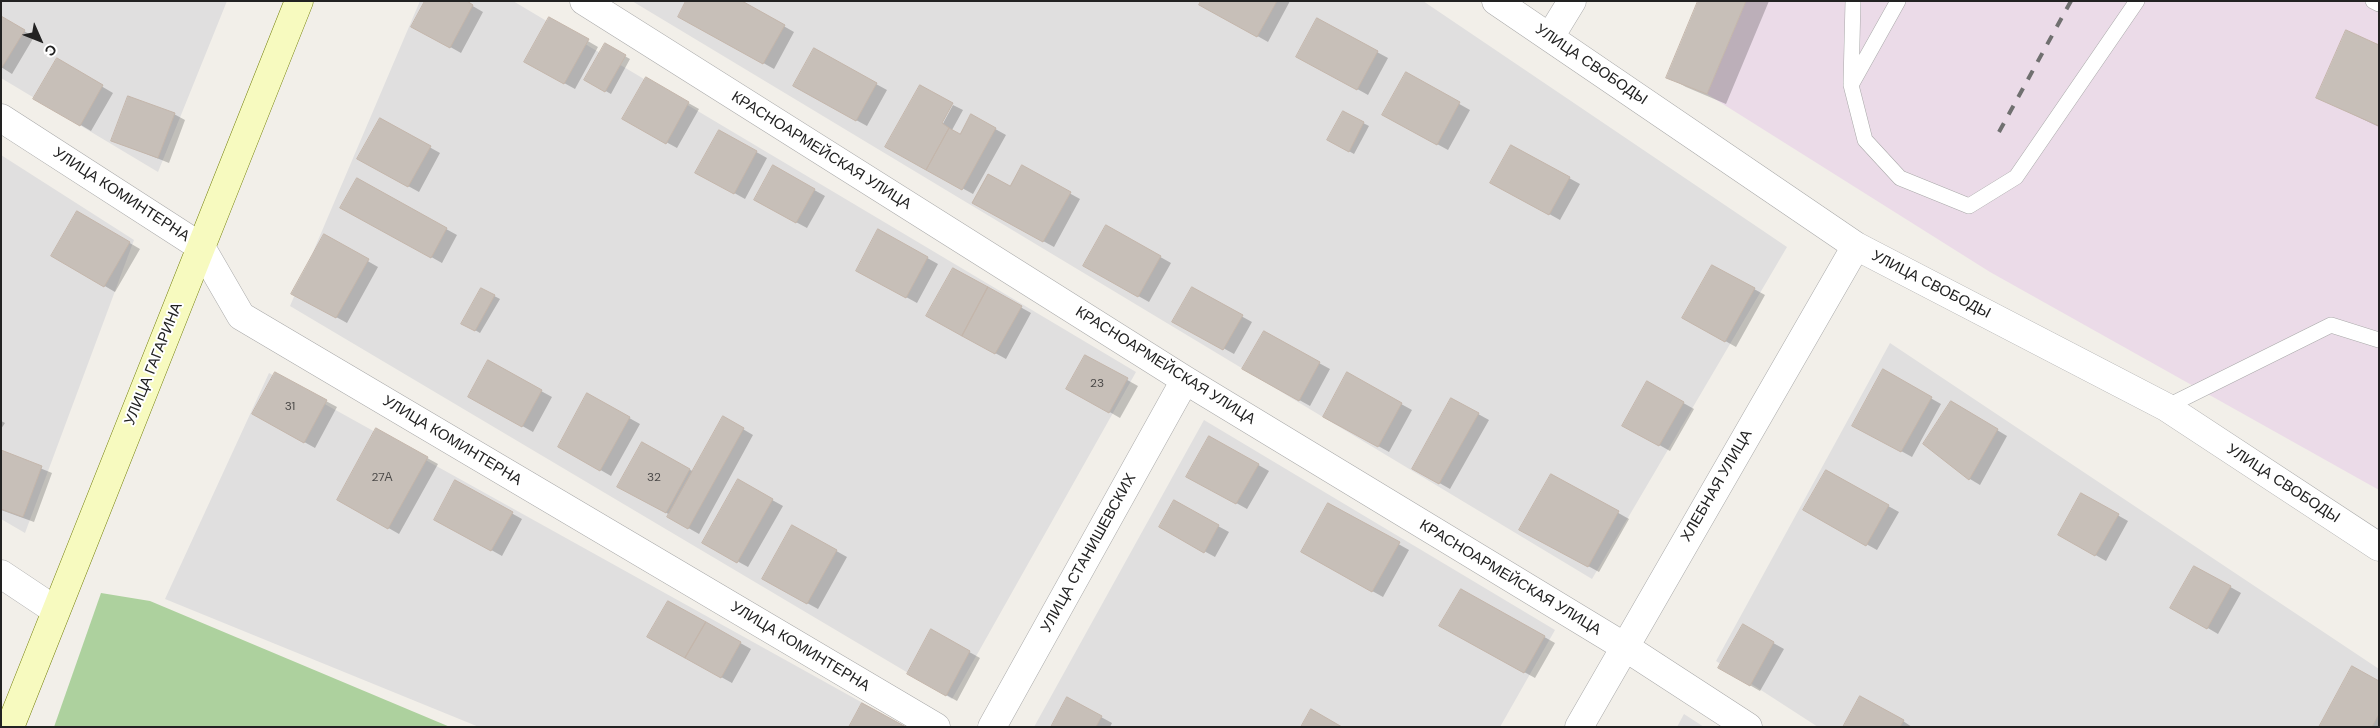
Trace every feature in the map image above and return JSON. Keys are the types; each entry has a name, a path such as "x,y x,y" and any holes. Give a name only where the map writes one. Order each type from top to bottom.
{"street":[{"name":"УЛИЦА ГАГАРИНА","path":"10,727 299,1"},
{"name":"КРАСНОАРМЕЙСКАЯ УЛИЦА","path":"584,1 1185,380 1624,647 1748,727"},
{"name":"УЛИЦА СВОБОДЫ","path":"1496,1 1856,246 2166,407 2379,547"},
{"path":"1550,37 1572,1"},
{"name":"УЛИЦА КОМИНТЕРНА","path":"1,118 201,247 241,316 936,727"},
{"name":"ХЛЕБНАЯ УЛИЦА","path":"1579,727 1856,246"},
{"name":"УЛИЦА СТАНИШЕВСКИХ","path":"992,727 1185,380"},
{"path":"1,574 55,610"}],"lane":[{"path":"1853,1 1851,85 1865,140 1900,178 1970,206 2016,177 2137,1"},
{"path":"1851,85 1898,1"},
{"path":"2372,1 2379,4"},
{"path":"2166,407 2330,325 2379,340"}],"shaded area":[{"path":"1,1 227,1 158,172 1,78"},
{"path":"420,1 513,1 1136,372 952,699 290,306"},
{"path":"632,1 1423,1 1787,247 1592,579"},
{"path":"1746,1 2379,1 2379,490 1990,272 1707,94"},
{"path":"1,155 134,240 25,533 1,519"},
{"path":"1890,343 2379,669 2378,727 1818,727 1716,661"},
{"path":"269,373 906,727 479,727 165,599"},
{"path":"1204,420 1555,630 1500,727 1034,727"},
{"path":"1684,714 1704,727 1677,727"}],"green space":[{"path":"101,593 150,601 450,727 54,727"}],"building":[{"path":"425,1 467,1 473,5 450,48 411,27"},
{"path":"686,1 742,1 785,25 763,64 678,17"},
{"path":"1201,1 1277,1 1257,37 1199,5"},
{"path":"1698,1 1746,1 1707,94 1666,78"},
{"path":"1,16 25,30 1,69"},
{"path":"549,17 589,39 564,84 524,62"},
{"path":"1317,18 1378,51 1357,90 1296,57"},
{"path":"2346,30 2379,45 2379,126 2316,98"},
{"path":"605,43 626,55 605,92 584,80"},
{"path":"814,48 877,83 856,121 793,86"},
{"path":"57,58 103,85 80,126 33,99"},
{"path":"1406,72 1460,102 1437,145 1382,115"},
{"path":"646,77 689,102 666,144 622,119"},
{"path":"920,85 953,103 942,123 949,128 926,170 885,147"},
{"path":"128,96 175,113 158,158 111,141"},
{"path":"1343,111 1364,122 1349,152 1327,140"},
{"path":"971,114 996,128 962,190 926,170 949,128 960,134"},
{"path":"380,118 431,146 408,187 357,159"},
{"path":"719,130 757,151 734,194 695,173"},
{"path":"1511,145 1570,177 1549,215 1490,183"},
{"path":"773,165 815,189 796,223 754,200"},
{"path":"1022,165 1071,192 1043,242 972,203 988,174 1010,186"},
{"path":"357,178 447,228 431,258 340,208"},
{"path":"77,211 130,242 104,287 51,256"},
{"path":"1106,225 1161,256 1138,297 1083,266"},
{"path":"878,229 928,257 906,298 856,271"},
{"path":"324,234 369,259 336,318 291,294"},
{"path":"1712,265 1755,288 1725,342 1682,318"},
{"path":"953,268 988,287 962,336 926,316"},
{"path":"988,287 1022,306 995,354 962,336"},
{"path":"1192,287 1243,315 1223,350 1172,322"},
{"path":"481,288 495,295 475,331 461,324"},
{"path":"1264,331 1320,362 1299,401 1242,369"},
{"path":"1085,355 1128,378 1109,413 1066,389"},
{"path":"488,360 542,390 522,427 468,397"},
{"path":"1883,369 1932,397 1901,452 1852,426"},
{"path":"275,372 327,400 304,443 252,414"},
{"path":"1347,372 1402,403 1378,447 1323,417"},
{"path":"1647,381 1684,402 1659,446 1622,426"},
{"path":"587,393 630,417 600,471 558,447"},
{"path":"1451,398 1479,413 1439,484 1412,469"},
{"path":"1951,401 1998,429 1969,480 1923,444"},
{"path":"723,416 744,428 688,529 667,517"},
{"path":"376,428 428,457 388,529 337,500"},
{"path":"1209,436 1259,464 1236,504 1186,477"},
{"path":"642,442 690,469 666,513 617,487"},
{"path":"1,450 42,466 23,517 1,509"},
{"path":"1826,470 1889,505 1866,546 1803,510"},
{"path":"1551,474 1619,511 1588,567 1519,530"},
{"path":"738,479 773,499 737,563 702,543"},
{"path":"455,480 513,512 491,551 434,520"},
{"path":"2081,493 2119,514 2095,556 2058,535"},
{"path":"1174,500 1219,525 1204,553 1159,527"},
{"path":"1328,503 1400,542 1372,592 1301,552"},
{"path":"792,525 837,550 807,604 762,579"},
{"path":"2194,566 2231,586 2207,629 2170,608"},
{"path":"1461,589 1545,636 1524,673 1439,626"},
{"path":"668,601 706,622 685,658 647,637"},
{"path":"706,622 741,642 721,678 685,658"},
{"path":"1743,624 1774,642 1750,686 1718,668"},
{"path":"931,629 970,651 946,696 907,674"},
{"path":"2352,666 2379,681 2379,714 2372,727 2319,727"},
{"path":"1860,696 1904,720 1900,727 1843,727"},
{"path":"1067,697 1102,716 1096,727 1051,727"},
{"path":"862,703 906,727 849,727"},
{"path":"1311,709 1342,727 1301,727"}],"railway":[{"path":"1999,132 2071,1"}]}
